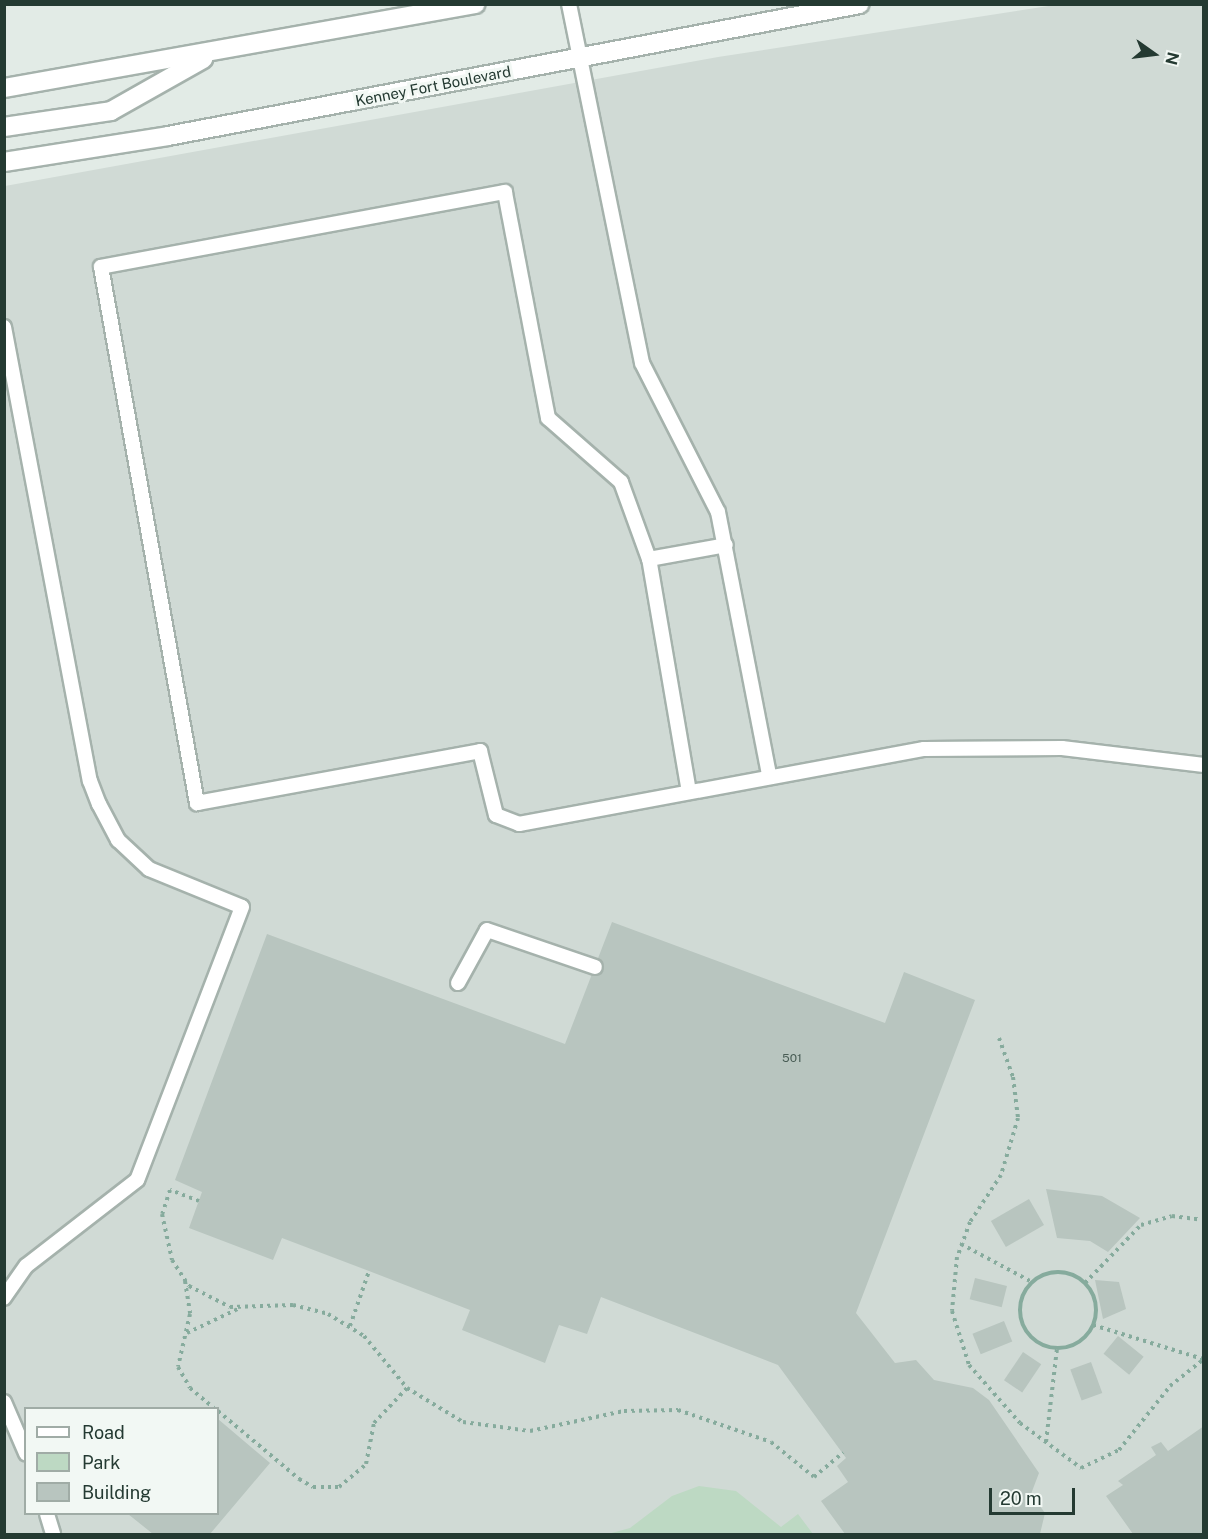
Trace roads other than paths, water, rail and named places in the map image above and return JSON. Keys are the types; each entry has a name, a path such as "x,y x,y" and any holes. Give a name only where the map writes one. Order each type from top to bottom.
{"main road":[{"path":"4,88 476,4"},
{"name":"Kenney Fort Boulevard","path":"4,162 580,58 860,4"},
{"path":"4,127 111,111 218,51"}],"lane":[{"path":"569,4 646,377 705,481 726,545 769,774"},
{"path":"689,792 649,559 621,482 548,417 505,192 101,267 197,803 480,751 492,805 509,822 689,792 769,774 876,755 970,746 1123,752 1203,765"},
{"path":"4,327 90,781 99,804 118,840 149,869 242,907 137,1180 26,1266 4,1298"},
{"path":"649,559 726,545"},
{"path":"458,983 487,930 595,967"},
{"path":"4,1402 24,1448"},
{"path":"48,1515 53,1534"}]}
